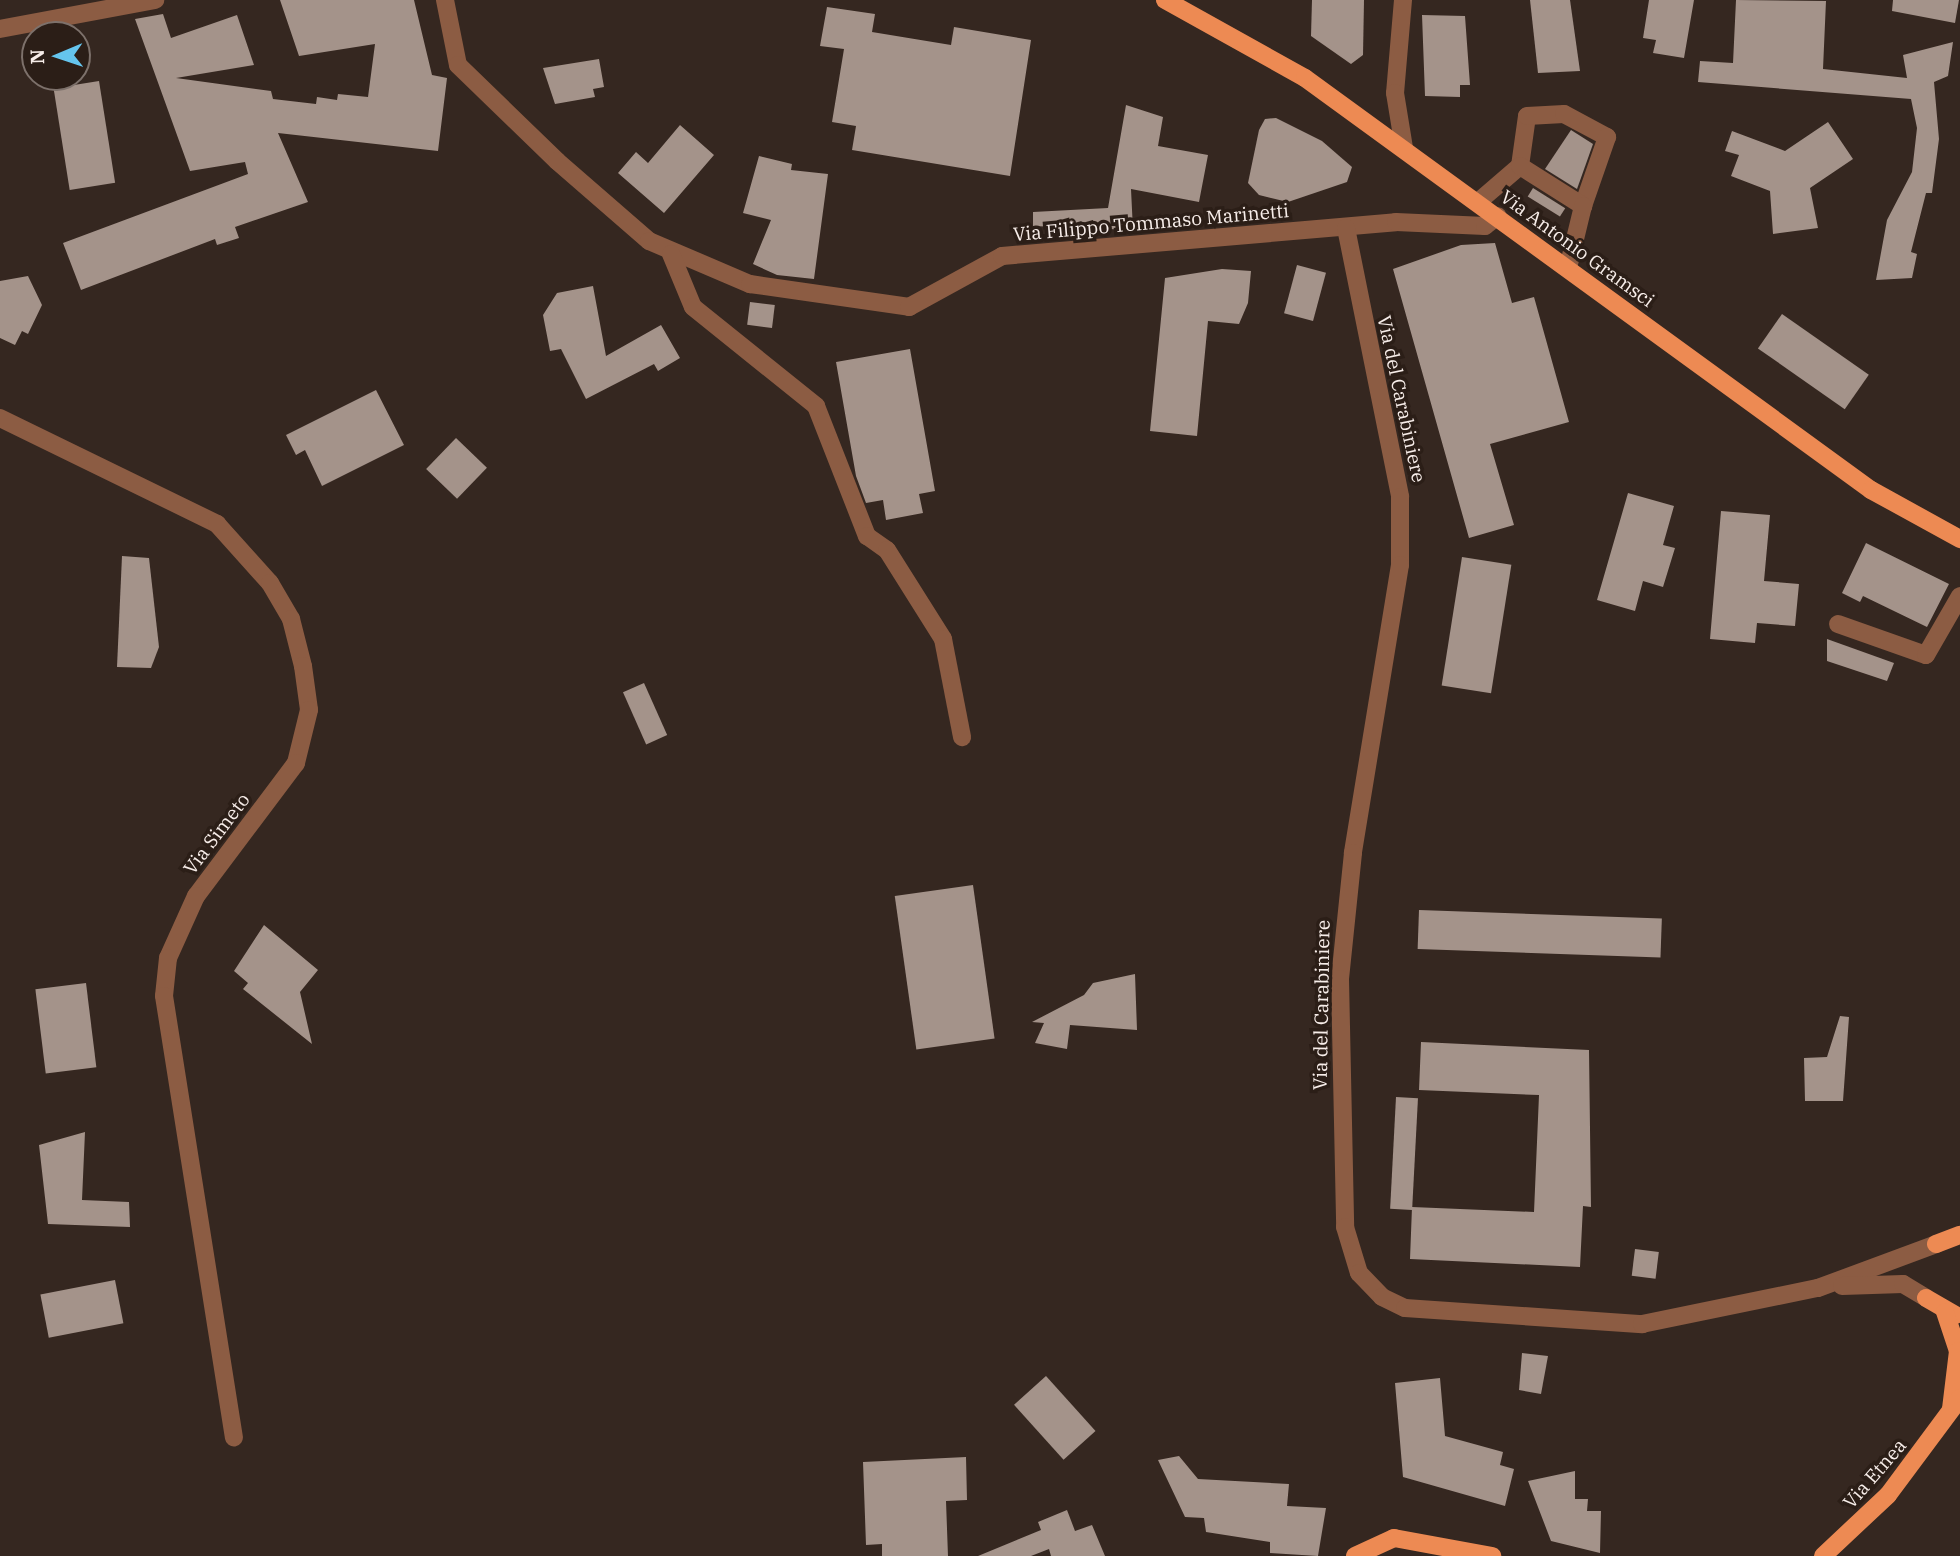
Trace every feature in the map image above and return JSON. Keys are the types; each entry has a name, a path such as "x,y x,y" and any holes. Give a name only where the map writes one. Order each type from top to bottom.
{"main road":[{"name":"Via Antonio Gramsci","path":"1165,0 1306,78 1871,490 1960,539"},
{"path":"1936,1244 1960,1235"},
{"path":"1936,1244 1960,1249"},
{"path":"1926,1298 1952,1314 1958,1351 1955,1405"},
{"name":"Via Etnea","path":"1823,1556 1888,1495 1955,1405"},
{"path":"1355,1556 1394,1538 1492,1556"}],"street":[{"path":"0,29 155,0"},
{"name":"Via Filippo Tommaso Marinetti","path":"445,0 458,65 557,161 671,254 751,284 909,307 1002,256 1396,222 1485,226 1498,216"},
{"path":"1403,0 1395,93 1404,148"},
{"path":"1478,202 1520,166 1527,116 1564,114 1607,138 1583,206 1568,268"},
{"path":"1520,166 1583,206"},
{"name":"Via del Carabiniere","path":"1346,228 1400,497 1400,565 1353,853 1340,979 1342,1175 1351,1259 1368,1286 1405,1307 1580,1324 1677,1320 1818,1288"},
{"path":"671,254 694,307 816,407 867,536 887,550 943,639 962,737"},
{"name":"Via Simeto","path":"0,418 217,524 270,583 290,619 303,666 309,710 296,764 197,896 168,958 164,996 234,1437"},
{"path":"1839,624 1926,655 1960,596"},
{"path":"1818,1288 1936,1244"},
{"path":"1818,1288 1903,1284 1926,1298"}],"building":[{"path":"280,0 414,0 432,75 447,78 438,151 278,133 308,202 235,227 239,238 217,245 215,239 81,290 63,243 248,174 245,162 190,171 135,19 163,14 171,38 237,15 254,65 176,78 271,91 273,99 316,104 317,97 337,100 338,94 368,97 375,44 299,56"},
{"path":"1312,0 1364,0 1363,55 1351,64 1311,36"},
{"path":"1530,0 1570,0 1580,71 1538,73"},
{"path":"1649,0 1694,0 1684,58 1653,53 1656,40 1643,38"},
{"path":"1736,0 1826,1 1823,69 1907,78 1903,55 1953,42 1948,76 1934,82 1939,139 1932,193 1926,193 1911,252 1917,254 1912,278 1876,280 1887,220 1912,172 1917,128 1911,99 1698,82 1700,61 1733,63"},
{"path":"1893,0 1959,0 1955,23 1892,11"},
{"path":"827,7 875,14 872,32 951,45 954,27 1031,40 1010,176 852,150 856,126 832,122 844,49 820,46"},
{"path":"1422,15 1465,16 1470,85 1460,85 1460,97 1425,96"},
{"path":"599,59 604,87 593,89 595,97 555,104 543,68"},
{"path":"99,81 115,183 70,190 54,91 91,91 91,82"},
{"path":"1126,105 1163,117 1158,146 1208,155 1199,202 1131,189 1133,230 1033,226 1033,212 1108,208"},
{"path":"1276,118 1322,141 1352,167 1347,182 1288,202 1259,195 1248,183 1259,130 1265,119"},
{"path":"1828,122 1853,159 1810,188 1818,228 1773,234 1770,191 1731,176 1739,155 1725,151 1732,131 1785,151"},
{"path":"680,125 714,155 664,213 618,173 636,152 648,163"},
{"path":"1571,130 1593,144 1577,189 1545,169"},
{"path":"759,156 792,164 791,170 828,174 814,279 777,275 753,264 771,220 743,213"},
{"path":"1533,188 1565,208 1560,217 1528,196"},
{"path":"1495,243 1512,303 1534,297 1569,422 1490,444 1514,525 1469,538 1393,269 1461,245"},
{"path":"1297,265 1326,273 1313,321 1284,313"},
{"path":"1222,269 1251,271 1248,303 1239,324 1208,321 1197,436 1150,431 1165,278"},
{"path":"28,276 42,305 28,334 22,331 15,345 0,338 0,281"},
{"path":"593,286 606,356 661,325 680,358 658,371 654,364 586,399 561,349 550,351 543,315 557,293"},
{"path":"750,302 775,305 772,328 747,325"},
{"path":"1782,314 1869,375 1845,409 1758,348"},
{"path":"910,349 935,491 919,494 923,513 886,520 883,500 866,503 856,476 836,362"},
{"path":"376,390 404,445 322,486 305,450 296,455 286,435"},
{"path":"456,438 487,468 457,499 426,469"},
{"path":"1628,493 1674,506 1663,545 1675,548 1663,587 1643,581 1635,611 1597,600"},
{"path":"1721,511 1770,515 1764,581 1799,584 1795,626 1757,623 1755,643 1710,639"},
{"path":"1866,543 1949,584 1927,627 1863,596 1860,602 1842,593"},
{"path":"122,556 149,558 159,647 151,668 117,667"},
{"path":"1462,557 1511,565 1491,693 1442,685"},
{"path":"1827,639 1894,663 1887,681 1827,661"},
{"path":"644,683 667,735 646,744 623,692"},
{"path":"973,885 995,1038 916,1049 895,896"},
{"path":"1419,910 1662,918 1660,957 1418,949"},
{"path":"264,925 318,970 300,992 312,1044 243,989 248,983 234,971"},
{"path":"1135,974 1137,1030 1070,1025 1067,1049 1035,1043 1044,1023 1032,1022 1084,995 1093,983"},
{"path":"86,983 96,1067 46,1074 35,989"},
{"path":"1840,1016 1849,1017 1843,1101 1805,1101 1804,1058 1827,1057"},
{"path":"1421,1042 1589,1050 1591,1207 1583,1206 1580,1267 1410,1259 1412,1207 1534,1212 1539,1095 1419,1090"},
{"path":"1396,1097 1418,1098 1412,1210 1390,1209"},
{"path":"85,1132 82,1200 129,1202 130,1227 48,1224 39,1145"},
{"path":"1635,1249 1659,1252 1656,1279 1632,1276"},
{"path":"115,1280 123,1323 49,1338 40,1295"},
{"path":"1522,1353 1548,1356 1541,1394 1519,1390"},
{"path":"1046,1376 1096,1431 1064,1460 1014,1405"},
{"path":"1440,1378 1445,1436 1503,1452 1500,1465 1514,1469 1505,1506 1403,1477 1395,1383"},
{"path":"1179,1456 1198,1479 1289,1484 1287,1506 1326,1508 1318,1556 1270,1553 1270,1542 1206,1532 1204,1518 1185,1517 1158,1460"},
{"path":"966,1457 967,1500 946,1501 948,1556 882,1556 882,1544 866,1545 863,1462"},
{"path":"1575,1471 1575,1499 1588,1499 1587,1511 1601,1511 1600,1553 1551,1541 1528,1481"},
{"path":"1067,1510 1075,1531 1092,1525 1105,1556 1051,1556 1049,1549 1031,1556 978,1556 1041,1530 1038,1522"}]}
